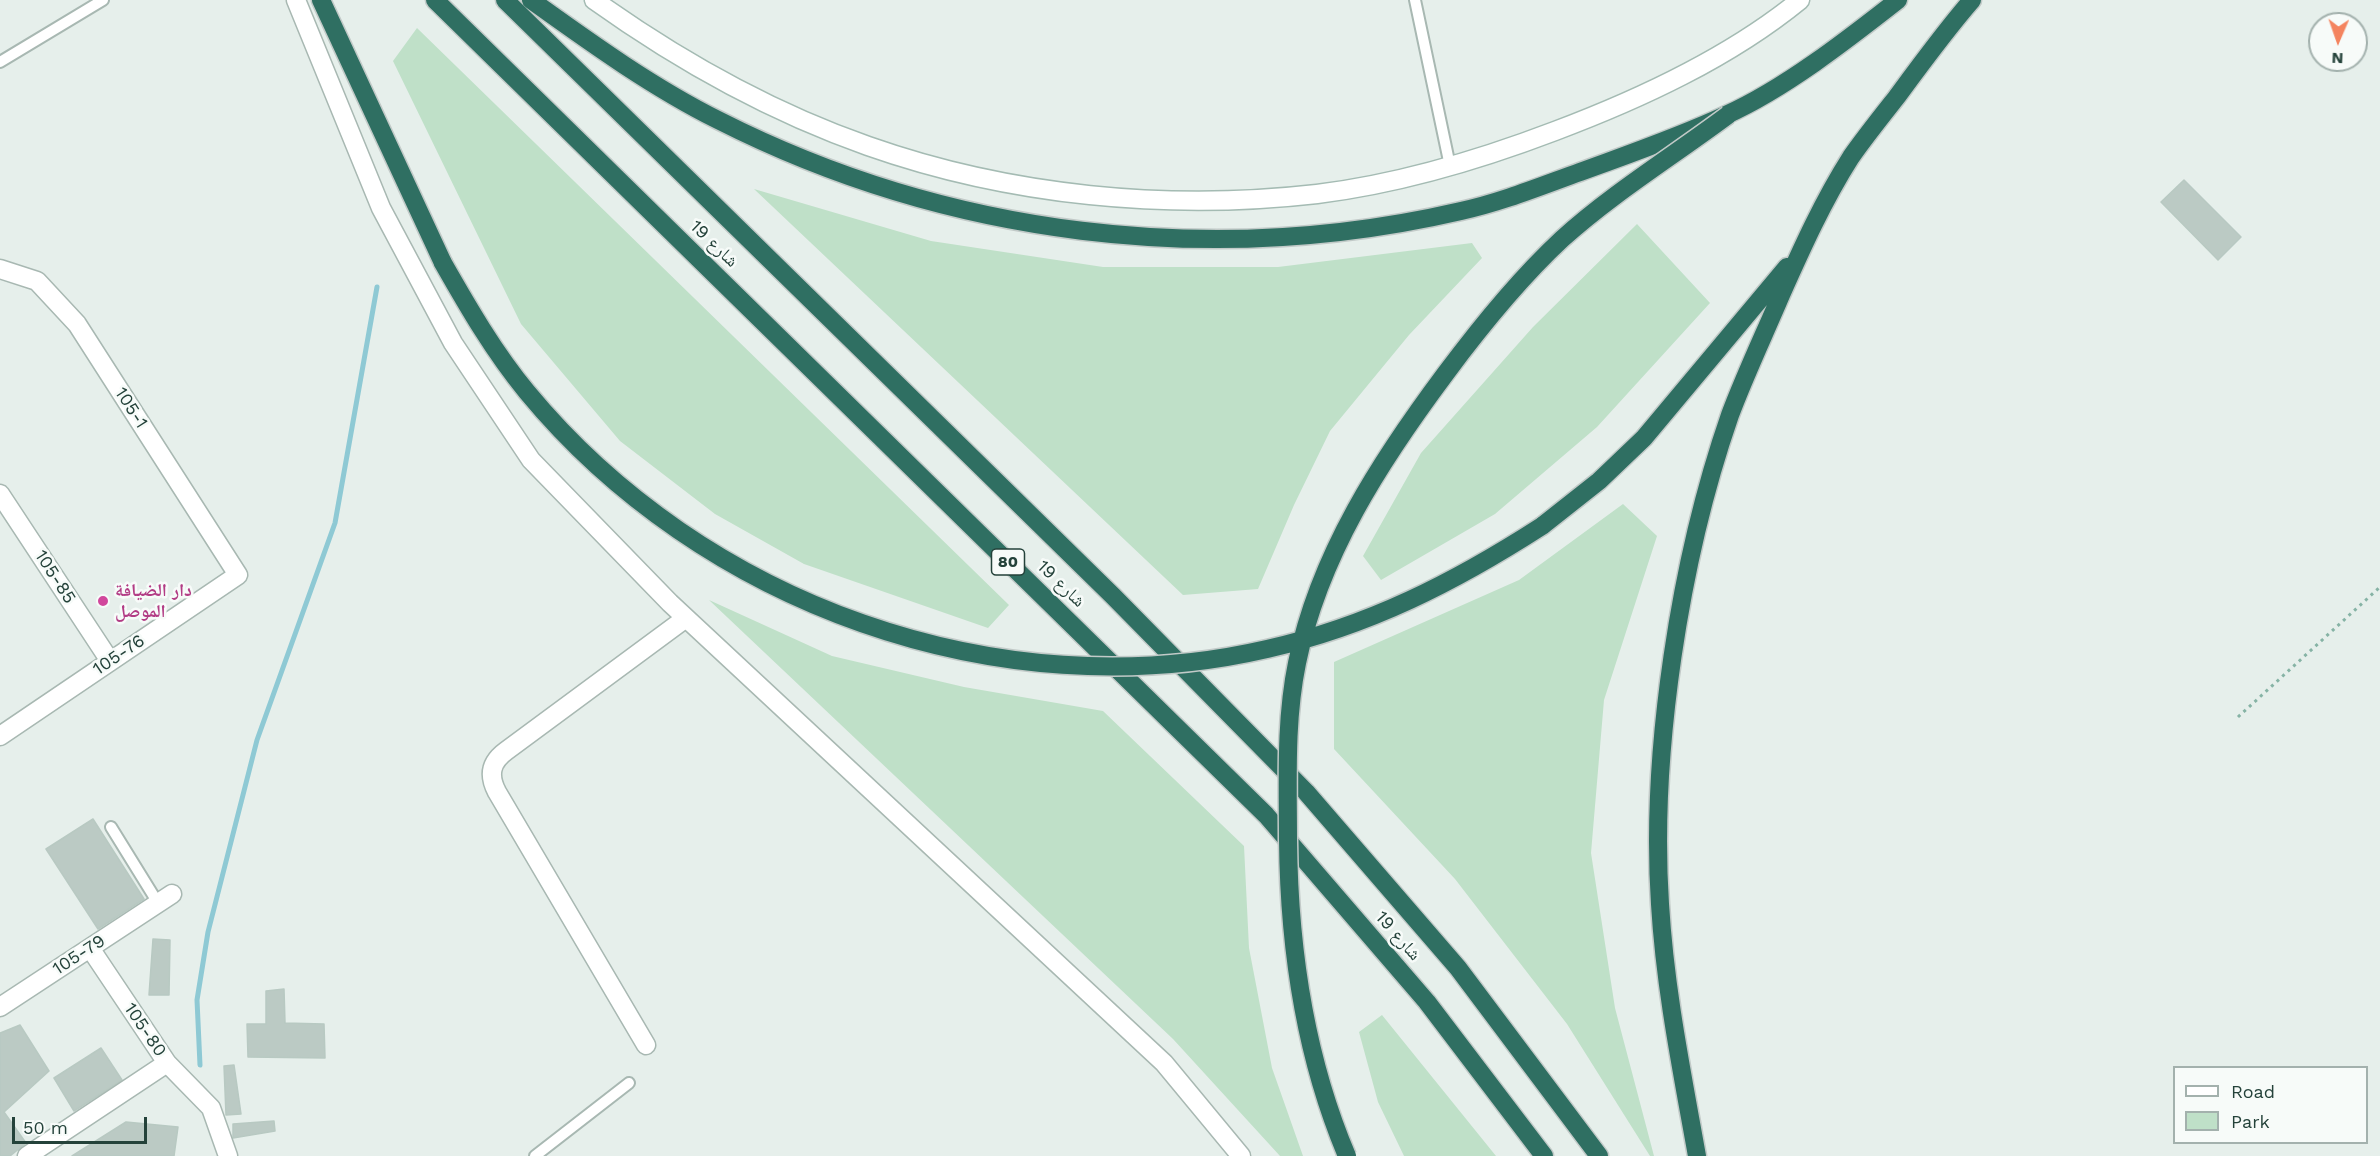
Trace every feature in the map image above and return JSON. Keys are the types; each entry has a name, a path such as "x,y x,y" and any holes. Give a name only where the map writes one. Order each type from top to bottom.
{"highway":[{"path":"321,0 443,263 493,347 527,393 560,428 639,500 729,563 783,592 889,633 1018,661 1084,668 1148,666 1218,658 1269,649 1347,625 1418,598 1479,567 1542,526 1599,481 1644,438 1800,251"},
{"name":"شارع 19","path":"435,0 1266,815 1427,1002 1544,1156"},
{"name":"شارع 19","path":"505,0 1113,596 1306,792 1458,968 1599,1156"},
{"path":"531,0 596,47 717,120 842,174 962,210 1038,226 1180,240 1254,240 1324,235 1462,211 1522,193 1728,114"},
{"path":"1347,1156 1317,1067 1303,1004 1293,931 1288,867 1290,710 1297,663 1315,594 1344,528 1383,462 1446,372 1511,292 1563,239 1617,195 1728,114 1843,43 1898,0"},
{"path":"1696,1156 1668,996 1660,904 1658,837 1662,765 1680,619 1710,483 1731,414 1800,251 1852,156 1941,37 1972,0"}],"street":[{"path":"296,0 381,208 453,343 531,460 686,618 1107,1006 1164,1063 1241,1156"},
{"path":"594,0 650,39 790,114 869,147 953,170 1024,186 1175,201 1247,201 1320,194 1450,166 1511,147 1650,92 1724,51 1800,0"},
{"name":"105-1","path":"0,269 37,281 77,324 238,575"},
{"name":"105-85","path":"0,494 110,661"},
{"name":"105-76","path":"0,736 238,575"},
{"path":"646,1045 497,792 491,774 493,765 506,750 686,618"},
{"name":"105-79","path":"0,1008 165,898"},
{"name":"105-80","path":"27,1156 49,1150 167,1063 90,948"},
{"path":"167,1063 211,1108 228,1156"}],"lane":[{"path":"0,62 103,0"},
{"path":"1415,0 1450,166"},
{"name":"105-79","path":"111,827 165,898"},
{"path":"535,1156 629,1083"}],"path":[{"path":"2238,717 2380,587"}],"green space":[{"path":"417,28 1009,605 988,628 804,564 715,514 620,441 521,324 393,61"},
{"path":"754,189 931,241 1103,267 1278,267 1472,243 1482,258 1409,335 1330,431 1294,505 1258,589 1183,595"},
{"path":"1637,224 1710,303 1597,427 1495,514 1381,580 1363,556 1421,453 1533,327"},
{"path":"1623,504 1657,536 1604,700 1591,853 1615,1008 1654,1156 1650,1156 1567,1024 1455,879 1334,749 1334,662 1519,580"},
{"path":"709,600 832,656 964,687 1103,711 1244,846 1249,948 1272,1068 1303,1156 1280,1156 1173,1039"},
{"path":"1382,1015 1496,1156 1404,1156 1378,1102 1359,1032"}],"building":[{"path":"2184,180 2241,237 2218,260 2161,202"},
{"path":"93,819 144,899 98,929 46,849"},
{"path":"153,939 170,940 169,995 149,995"},
{"path":"284,989 285,1023 324,1024 325,1058 248,1057 247,1024 266,1024 266,991"},
{"path":"20,1025 49,1071 4,1112 26,1143 10,1156 0,1156 0,1033"},
{"path":"101,1048 122,1080 74,1111 54,1078"},
{"path":"234,1065 241,1114 226,1115 224,1066"},
{"path":"274,1121 275,1131 233,1138 233,1124"},
{"path":"126,1122 178,1127 174,1156 72,1156"}],"waterway":[{"path":"200,1065 197,1000 208,932 257,740 335,523 377,287"}],"place":[{"name":"دار الضيافة الموصل","path":"103,601"}]}
